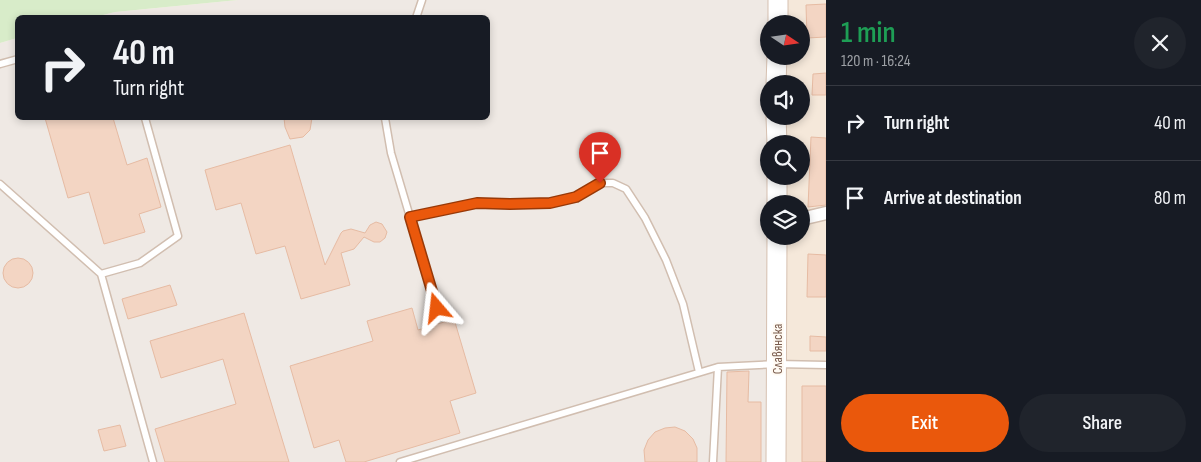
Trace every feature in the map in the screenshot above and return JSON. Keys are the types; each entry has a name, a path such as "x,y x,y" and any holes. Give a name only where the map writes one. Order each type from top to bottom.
{"street":[{"path":"778,0 778,15"},
{"path":"810,217 826,213"},
{"name":"Славянска","path":"776,462 778,245"}],"lane":[{"path":"417,15 422,0"},
{"path":"0,64 15,61"},
{"path":"101,274 140,263 178,236 146,120"},
{"path":"385,120 391,153 437,308"},
{"path":"410,217 477,203 550,203 576,197 600,183 613,183 626,189 645,218 666,260 683,304 699,372"},
{"path":"0,184 101,274 153,462"},
{"path":"400,462 718,367 777,364 826,365"},
{"path":"714,462 718,367"}],"shaded area":[{"path":"238,0 778,0 772,15 760,15 760,65 769,65 769,75 760,75 760,125 769,125 769,135 760,135 760,185 769,185 769,195 760,195 760,245 769,245 776,462 0,462 0,43 15,39 15,120 490,120 490,15 103,15 115,12"},
{"path":"778,0 826,0 826,462 776,462 777,245 810,245 810,195 777,195 777,185 810,185 810,135 777,135 776,125 810,125 810,75 776,75 777,65 810,65 810,15 778,15"}],"green space":[{"path":"0,0 238,0 115,12 103,15 15,15 15,39 0,43"}],"building":[{"path":"826,4 826,37 810,38 810,15 806,15 806,5"},
{"path":"826,73 826,95 812,95 813,74"},
{"path":"46,120 114,120 127,165 147,158 161,207 139,214 145,232 104,244 89,192 68,198"},
{"path":"284,120 312,120 310,130 303,137 290,139"},
{"path":"811,137 826,138 826,205 810,207"},
{"path":"290,145 325,265 343,231 351,229 365,233 370,225 376,222 382,224 387,232 385,238 380,242 374,242 364,237 354,249 341,253 350,285 301,299 285,246 256,254 241,203 216,210 205,170"},
{"path":"808,254 826,255 826,297 807,297"},
{"path":"18,258 29,262 33,273 29,284 18,288 7,284 3,273 7,262"},
{"path":"170,285 177,305 128,319 122,299"},
{"path":"412,308 418,330 454,319 476,393 450,401 460,433 364,462 346,462 339,440 314,448 290,366 373,341 367,321"},
{"path":"244,313 289,462 165,462 155,429 236,404 223,359 161,378 150,341"},
{"path":"810,336 826,337 826,351 810,351"},
{"path":"749,371 748,402 761,402 761,462 726,462 727,372"},
{"path":"802,386 826,386 826,462 802,462"},
{"path":"120,425 126,446 104,451 98,430"},
{"path":"675,427 685,431 693,439 697,448 697,462 645,462 644,450 648,440 655,432"}],"route":[{"path":"437,308 410,217 477,203 550,203 576,197 600,183"}]}
